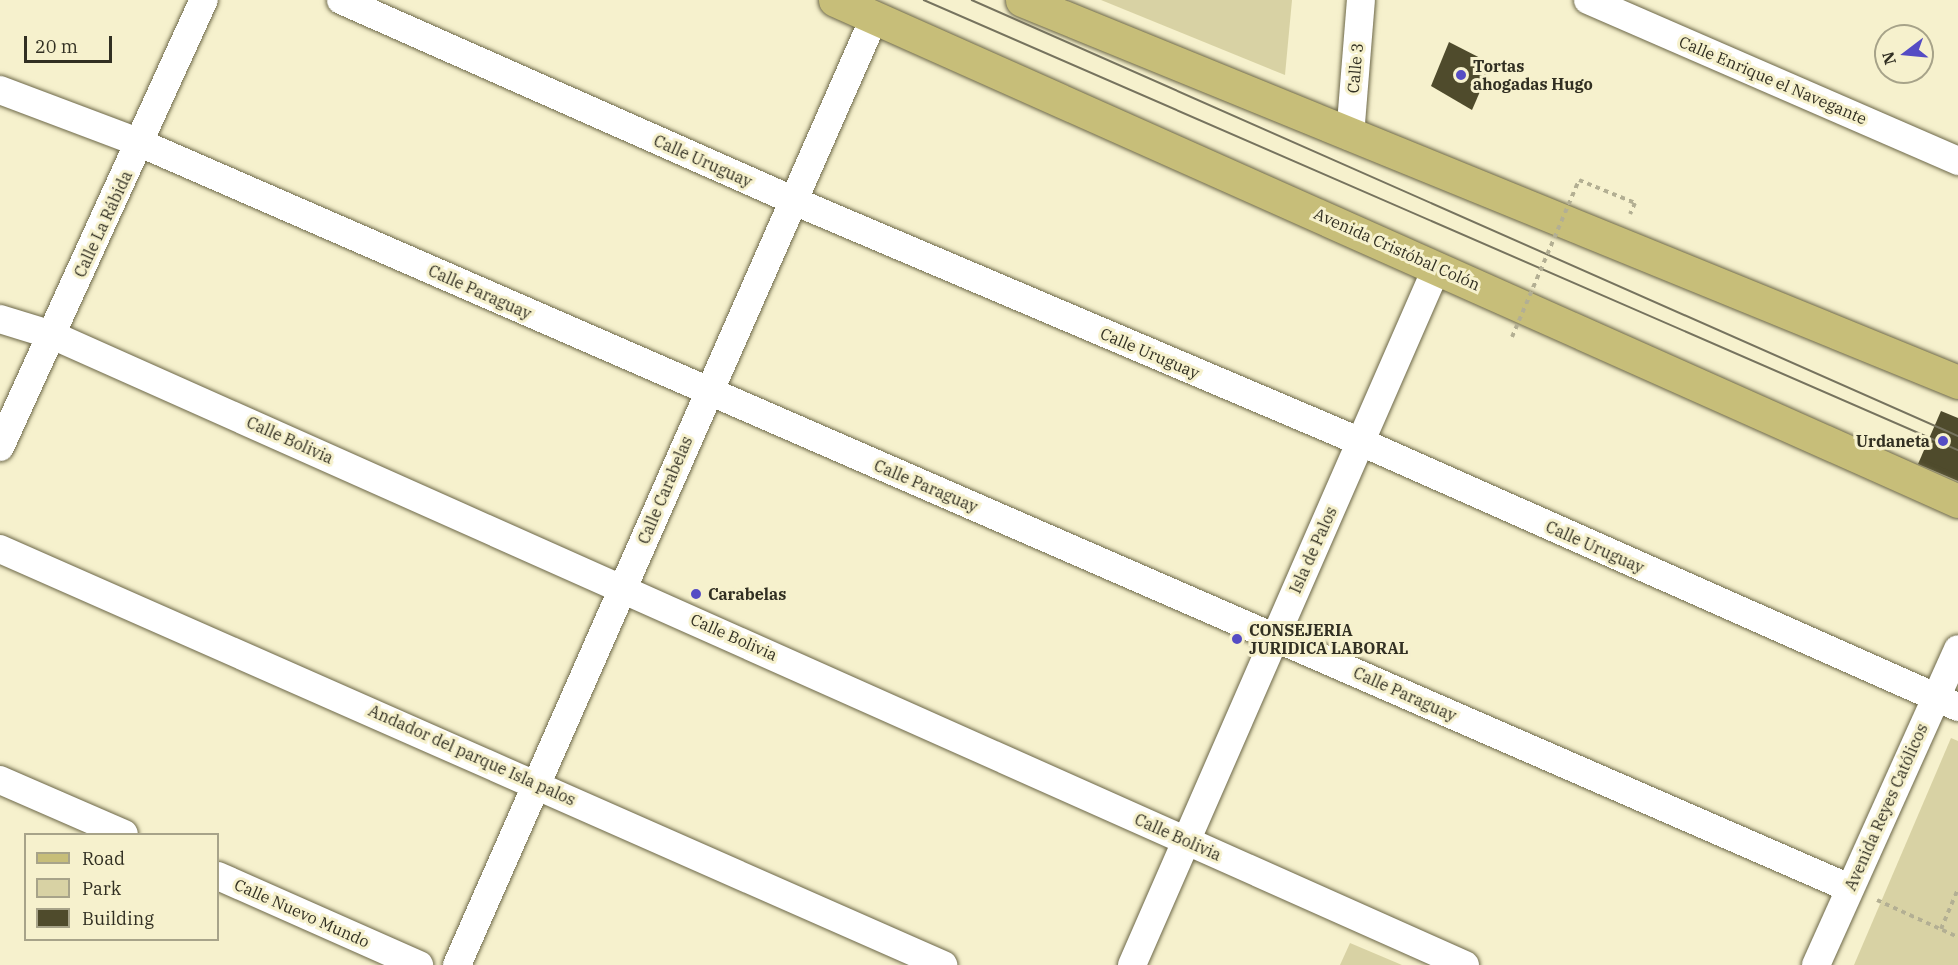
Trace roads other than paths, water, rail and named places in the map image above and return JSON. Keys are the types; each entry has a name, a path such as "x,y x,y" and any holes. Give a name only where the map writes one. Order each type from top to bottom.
{"main road":[{"name":"Avenida Cristóbal Colón","path":"835,0 1958,501"},
{"path":"1022,0 1350,136 1958,382"}],"street":[{"name":"Calle La Rábida","path":"0,447 204,0"},
{"name":"Calle Uruguay","path":"341,0 794,201 1361,442 1947,703"},
{"name":"Calle 3","path":"1350,136 1361,0"},
{"name":"Calle Enrique el Navegante","path":"1588,0 1958,160"},
{"name":"Calle Carabelas","path":"457,965 538,784 707,392 875,16"},
{"name":"Calle Paraguay","path":"0,90 140,143 1849,888"},
{"name":"Isla de Palos","path":"1132,965 1437,267"},
{"name":"Calle Bolivia","path":"0,319 52,335 623,587 1465,965"},
{"name":"Andador del parque Isla palos","path":"0,549 538,784 943,965"},
{"name":"Avenida Reyes Católicos","path":"1816,965 1849,888 1947,703 1958,649"},
{"path":"0,780 122,833"},
{"name":"Calle Nuevo Mundo","path":"219,876 419,965"}],"tram line":[{"path":"924,0 1958,450"},
{"path":"972,0 1958,436"}],"place":[{"name":"Tortas ahogadas Hugo","path":"1461,75"},
{"name":"Urdaneta","path":"1943,441"},
{"name":"Carabelas","path":"696,594"},
{"name":"CONSEJERIA JURIDICA LABORAL","path":"1237,639"}]}
